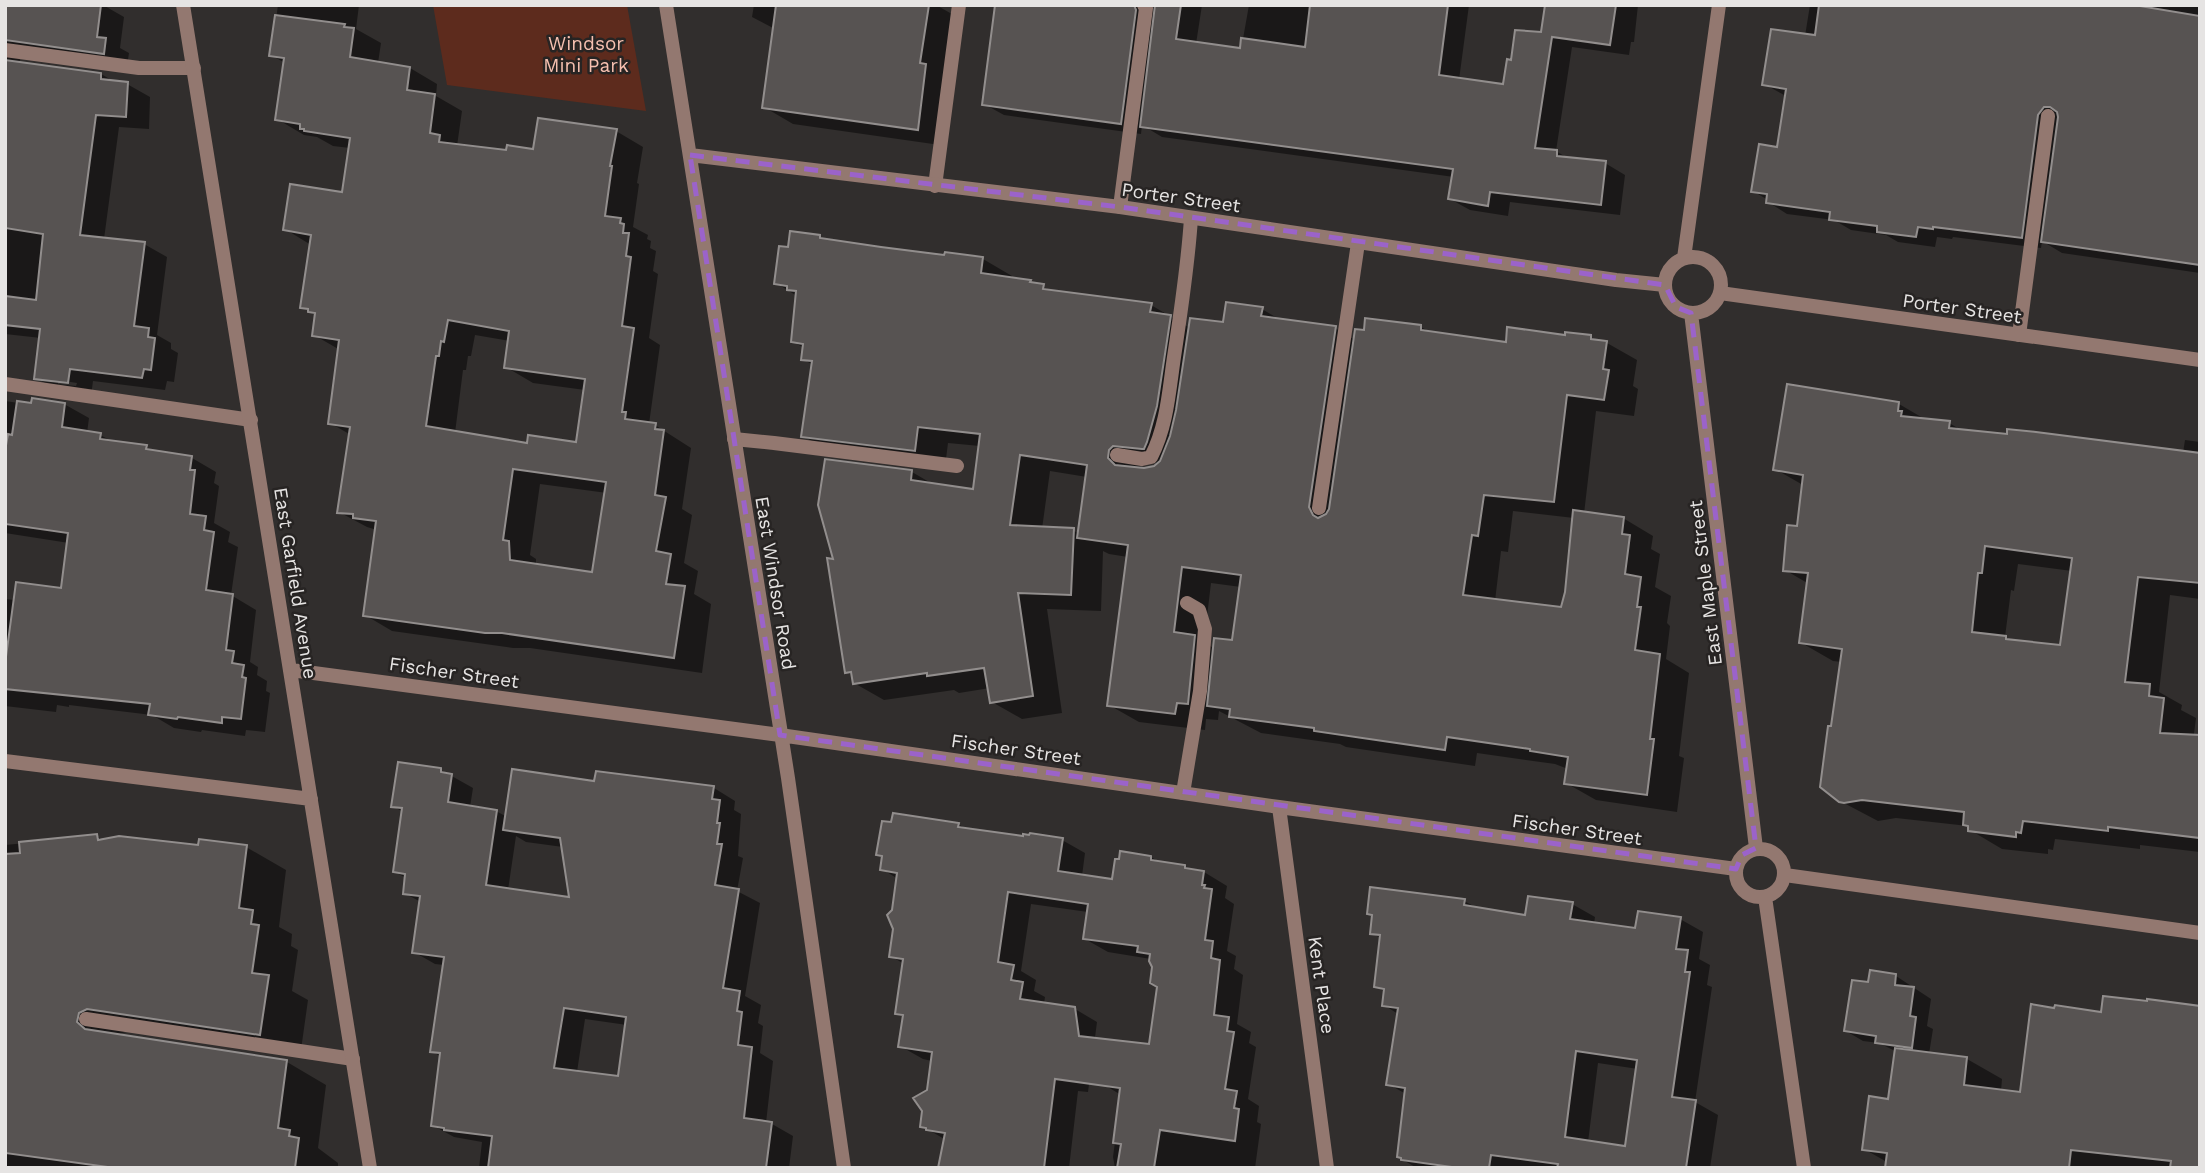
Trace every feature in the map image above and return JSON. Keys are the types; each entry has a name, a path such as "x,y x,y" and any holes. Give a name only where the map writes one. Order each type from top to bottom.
{"street":[{"name":"East Garfield Avenue","path":"183,5 370,1168"},
{"name":"East Windsor Road","path":"666,5 780,735 844,1168"},
{"path":"935,186 959,5"},
{"path":"1120,208 1146,8 1144,5"},
{"path":"1684,258 1718,5"},
{"path":"5,50 139,68 194,68"},
{"path":"2019,335 2048,116"},
{"name":"Porter Street","path":"690,155 1120,208 1665,285"},
{"path":"1117,455 1151,457 1160,440 1183,301 1191,218"},
{"path":"1320,508 1359,243"},
{"path":"1693,257 1709,262 1720,276 1720,293 1709,308 1691,313 1676,307 1666,293 1665,285 1670,268 1684,258 1693,257"},
{"name":"Porter Street","path":"1720,293 2200,360"},
{"name":"East Maple Street","path":"1691,313 1756,848"},
{"path":"5,384 251,421"},
{"path":"734,439 957,466"},
{"path":"1183,793 1200,691 1205,629 1199,610 1187,603"},
{"name":"Fischer Street","path":"291,670 780,735 1736,869"},
{"path":"5,761 311,800"},
{"name":"Kent Place","path":"1279,807 1326,1168"},
{"path":"1756,848 1764,848 1777,854 1784,868 1779,889 1765,897 1743,891 1736,877 1736,869 1742,855 1756,848"},
{"path":"1784,875 2200,933"},
{"path":"1765,897 1804,1168"},
{"path":"86,1019 353,1059"}],"highlighted area":[{"path":"690,155 1120,207 1665,285 1676,307 1691,313 1756,848 1742,855 1736,869 780,735"}],"green space":[{"name":"Windsor Mini Park","path":"433,5 627,5 646,111 447,85"}],"building":[{"path":"5,5 101,5 97,37 106,38 104,54 5,40"},
{"path":"776,5 929,5 920,63 926,64 918,130 762,108"},
{"path":"995,5 1134,5 1136,10 1121,124 982,105"},
{"path":"1155,5 1181,5 1176,39 1240,48 1241,38 1305,47 1310,5 1448,5 1439,75 1503,84 1507,59 1511,60 1515,30 1541,32 1545,5 1616,5 1610,45 1552,37 1535,148 1557,150 1557,156 1606,161 1601,205 1490,192 1488,206 1448,199 1453,169 1140,127"},
{"path":"1819,5 2134,5 2200,16 2200,265 2041,242 2058,117 2057,112 2050,107 2044,107 2038,115 2022,238 1933,227 1918,227 1916,237 1877,232 1877,226 1829,220 1830,212 1766,203 1767,194 1751,192 1759,144 1777,147 1786,89 1762,85 1771,29 1815,35"},
{"path":"275,15 345,24 344,27 354,28 350,57 410,67 407,90 435,94 430,133 440,135 439,142 506,150 507,145 533,149 538,118 617,129 605,216 621,218 620,223 624,224 623,233 629,233 626,256 631,257 622,326 634,328 622,412 626,412 625,419 656,423 655,429 664,430 655,495 666,497 656,551 671,554 666,584 685,586 674,658 363,616 376,521 353,518 353,514 337,513 350,427 328,424 339,340 312,336 315,313 300,308 311,235 283,230 290,184 342,192 350,138 304,131 300,129 300,124 275,120 284,58 269,56","holes":["448,320 509,331 504,368 585,379 576,442 528,435 527,443 426,426 436,356 439,356 441,341 444,342","513,469 606,482 592,572 510,560 509,541 503,540"]},
{"path":"5,60 101,73 101,79 128,82 126,117 96,115 80,235 145,242 134,326 149,328 148,337 155,338 151,370 144,369 142,378 70,369 68,383 34,379 40,329 5,325 5,296 36,300 43,234 5,228"},
{"path":"790,231 881,247 983,257 981,273 1031,280 1030,282 1044,284 1043,289 1152,303 1150,312 1171,315 1157,406 1147,442 1144,449 1113,446 1109,450 1108,458 1115,465 1144,468 1154,466 1160,461 1176,410 1190,318 1223,322 1226,302 1263,307 1261,316 1336,326 1309,507 1318,518 1329,509 1355,329 1364,330 1365,318 1421,325 1421,330 1506,342 1507,327 1565,335 1565,332 1591,335 1591,339 1607,341 1603,369 1609,370 1604,400 1567,395 1554,502 1484,495 1478,536 1472,535 1463,595 1561,607 1565,592 1573,510 1624,517 1622,534 1630,535 1625,574 1641,577 1637,607 1641,607 1635,650 1660,654 1650,739 1654,739 1647,795 1564,784 1568,757 1530,749 1447,737 1445,750 1229,717 1230,709 1207,706 1214,638 1232,640 1241,575 1182,567 1174,632 1195,635 1188,704 1177,703 1175,714 1107,706 1128,545 1077,538 1087,465 1020,455 1010,525 1074,528 1071,595 1018,593 1033,696 990,703 984,668 853,684 851,672 845,673 827,558 833,559 818,505 825,459 912,470 911,480 973,489 980,434 918,427 915,451 801,437 812,361 801,360 803,344 791,342 796,291 774,284 779,246 788,247"},
{"path":"1787,384 1899,402 1898,411 1902,411 1901,416 1950,421 1949,428 2007,434 2007,429 2200,453 2200,583 2138,577 2125,682 2150,684 2149,696 2164,698 2160,733 2200,735 2200,838 2108,827 2108,831 2023,821 2021,833 2016,832 2016,837 1968,831 1968,826 1963,825 1964,812 1862,800 1844,803 1820,787 1842,649 1799,643 1808,573 1783,571 1787,525 1797,526 1803,475 1773,470","holes":["1985,546 2072,558 2060,645 1972,632 1978,573 1982,573"]},
{"path":"32,398 65,403 62,427 101,433 100,439 147,445 146,449 192,456 190,470 195,470 190,514 206,516 204,530 214,532 206,590 233,594 226,650 234,651 232,663 244,665 242,677 246,678 241,719 222,717 222,723 177,719 148,715 150,704 5,689 5,664 16,582 61,588 68,533 5,524 5,451 8,434 12,435 17,401 31,403"},
{"path":"398,762 441,768 441,772 452,774 448,802 497,810 486,885 569,897 560,838 503,830 512,769 594,781 596,771 714,786 712,799 720,800 717,844 722,844 715,885 739,889 723,988 740,991 737,1011 742,1012 738,1045 752,1047 744,1118 772,1122 766,1168 488,1168 492,1136 431,1126 440,1053 430,1052 444,957 412,953 420,896 403,894 405,874 393,872 402,808 391,807","holes":["564,1008 626,1017 618,1076 554,1068"]},
{"path":"893,813 959,823 958,827 1023,836 1030,833 1063,838 1058,871 1112,879 1115,859 1119,859 1120,851 1151,856 1151,860 1204,871 1202,885 1212,889 1205,940 1213,941 1211,958 1220,960 1214,1015 1229,1017 1227,1031 1234,1032 1225,1089 1237,1091 1234,1108 1239,1109 1235,1141 1160,1130 1154,1168 1117,1168 1121,1144 1113,1143 1120,1088 1055,1079 1044,1168 938,1168 945,1133 920,1127 922,1111 913,1098 927,1090 932,1052 898,1047 903,1015 895,1014 903,959 889,957 893,929 887,915 892,910 897,873 880,870 882,856 876,855 882,821 891,822","holes":["1008,892 1088,904 1083,939 1138,946 1137,952 1150,954 1150,983 1157,987 1149,1044 1079,1036 1075,1007 1020,999 1023,982 1011,980 1014,965 998,962"]},
{"path":"97,834 98,840 119,836 198,845 199,839 247,845 239,908 253,910 251,924 259,925 252,973 269,975 260,1035 87,1009 79,1013 77,1022 85,1029 287,1060 278,1128 290,1130 289,1136 299,1138 295,1168 115,1168 5,1153 5,854 20,853 19,842"},
{"path":"1370,887 1465,899 1464,905 1525,915 1528,896 1573,902 1570,919 1635,928 1638,911 1681,917 1676,949 1688,950 1685,972 1690,972 1672,1097 1696,1100 1686,1168 1557,1168 1558,1164 1491,1155 1489,1168 1459,1168 1401,1160 1397,1157 1405,1088 1386,1085 1398,1008 1382,1006 1384,989 1374,987 1380,935 1370,934 1372,915 1367,914","holes":["1576,1051 1637,1060 1625,1146 1565,1137"]},
{"path":"1870,970 1896,974 1895,985 1914,987 1910,1016 1916,1017 1912,1048 1875,1043 1876,1036 1844,1031 1852,980 1868,982"},
{"path":"2103,996 2200,1006 2200,1168 2170,1168 2171,1161 2071,1150 2069,1168 1885,1168 1887,1153 1862,1150 1869,1096 1888,1099 1895,1048 1967,1057 1964,1085 2020,1092 2031,1004 2101,1012"}]}
